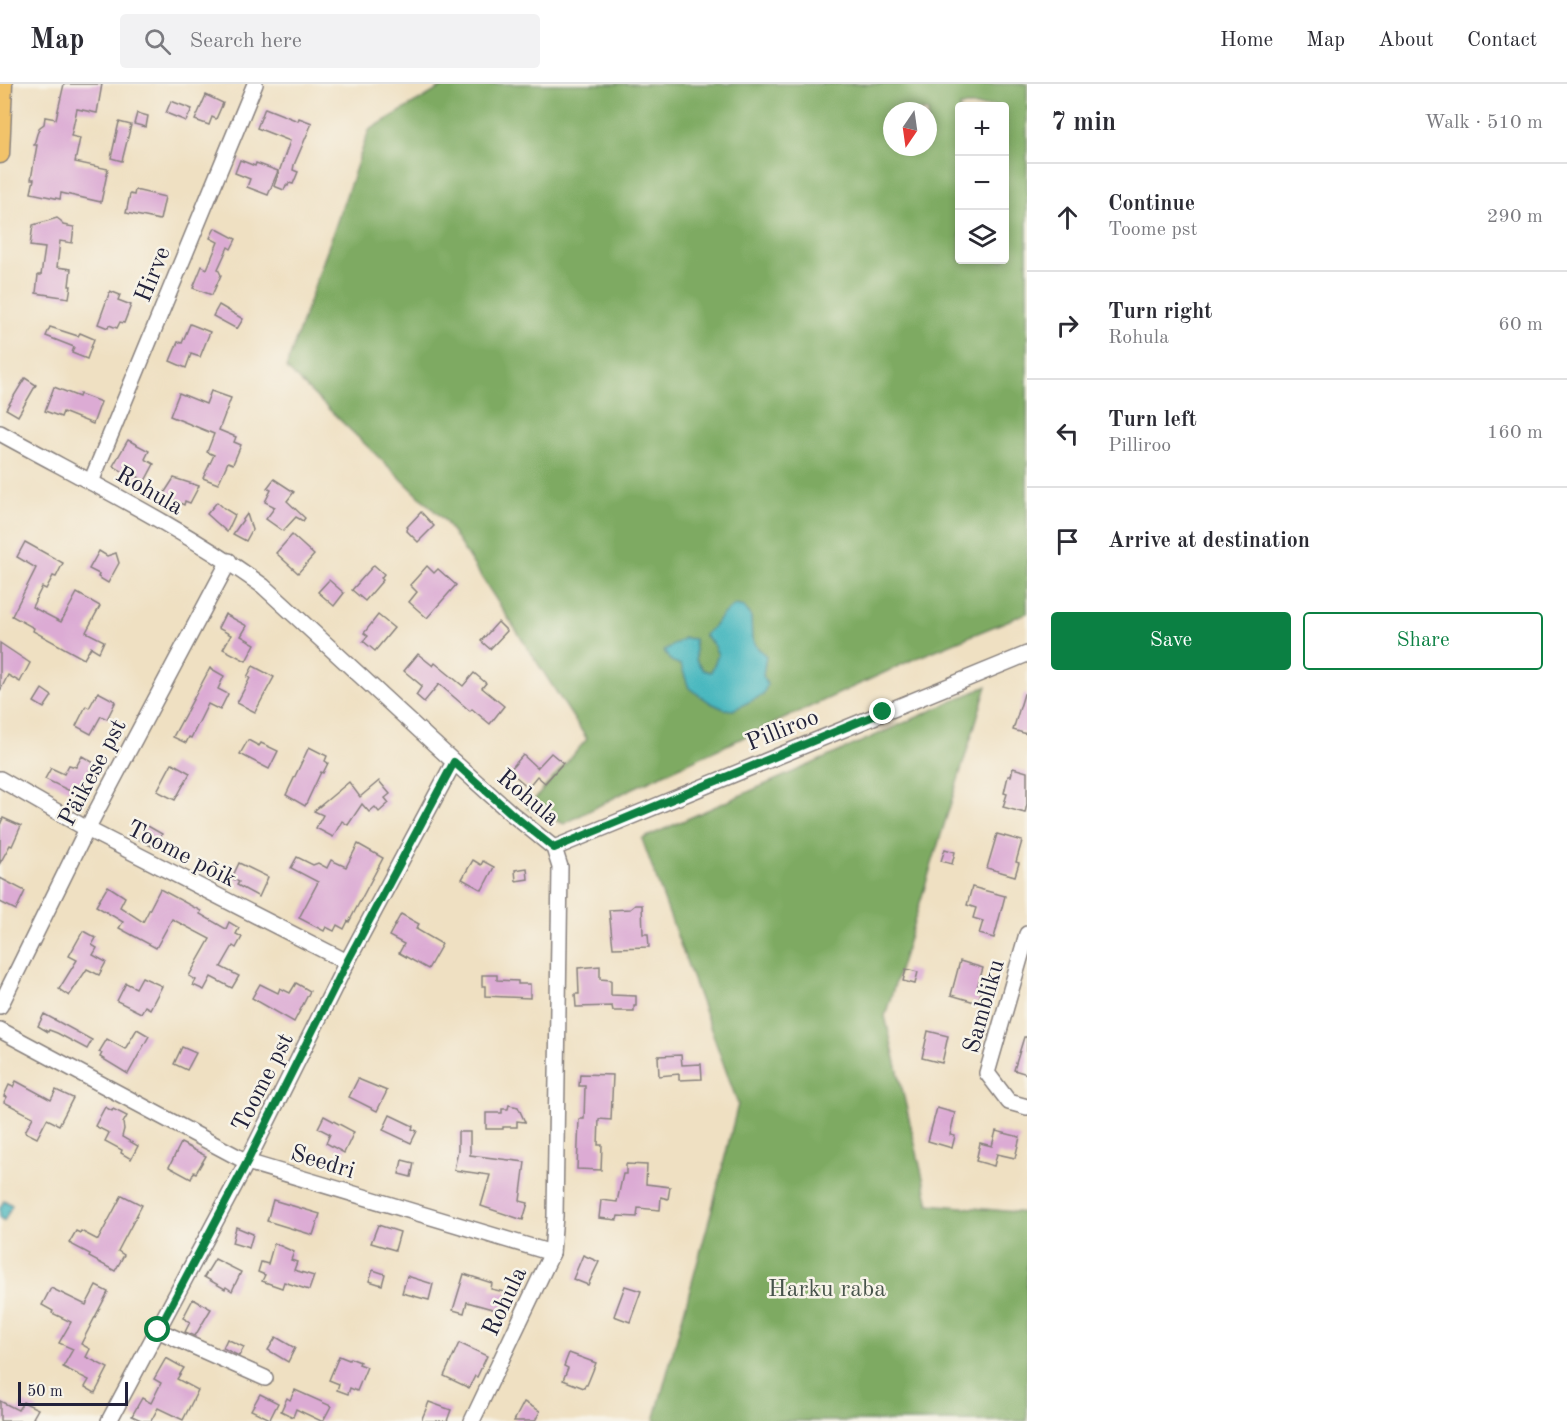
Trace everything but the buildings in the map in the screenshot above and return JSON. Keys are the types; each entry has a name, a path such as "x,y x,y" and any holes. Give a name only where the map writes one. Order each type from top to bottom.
{"main road":[{"path":"0,154 3,84"}],"street":[{"name":"Hirve","path":"92,482 255,84"},
{"name":"Rohula","path":"0,433 92,482 229,561 263,586 454,762 554,848 560,867 555,1216 552,1252 472,1421"},
{"name":"Päikese pst","path":"0,1006 87,829 229,561"},
{"name":"Pilliroo","path":"554,848 1027,654"},
{"name":"Toome pst","path":"109,1421 247,1162 347,962 454,762"},
{"name":"Toome põik","path":"0,778 87,829 347,962"},
{"name":"Sambliku","path":"1027,934 987,1073 1009,1102 1027,1107"},
{"name":"Seedri","path":"0,1030 247,1162 552,1252"},
{"path":"158,1330 265,1378"}],"green space":[{"path":"447,84 1027,84 1027,613 914,659 629,790 564,824 527,808 587,739 445,521 286,368 369,130"},
{"name":"Harku raba","path":"987,686 885,1016 929,1204 1027,1213 1027,1421 654,1421 711,1213 738,1104 642,839"}],"water":[{"path":"735,605 744,607 751,617 752,638 766,656 763,675 767,685 763,695 733,710 711,703 689,688 681,665 671,661 664,651 684,638 694,639 696,660 703,670 711,672 718,655 713,644 704,635 722,615"},
{"path":"4,1200 12,1205 4,1221 0,1218 0,1209"}],"route":[{"path":"158,1330 247,1162 347,962 454,762 554,848 883,712"}]}
